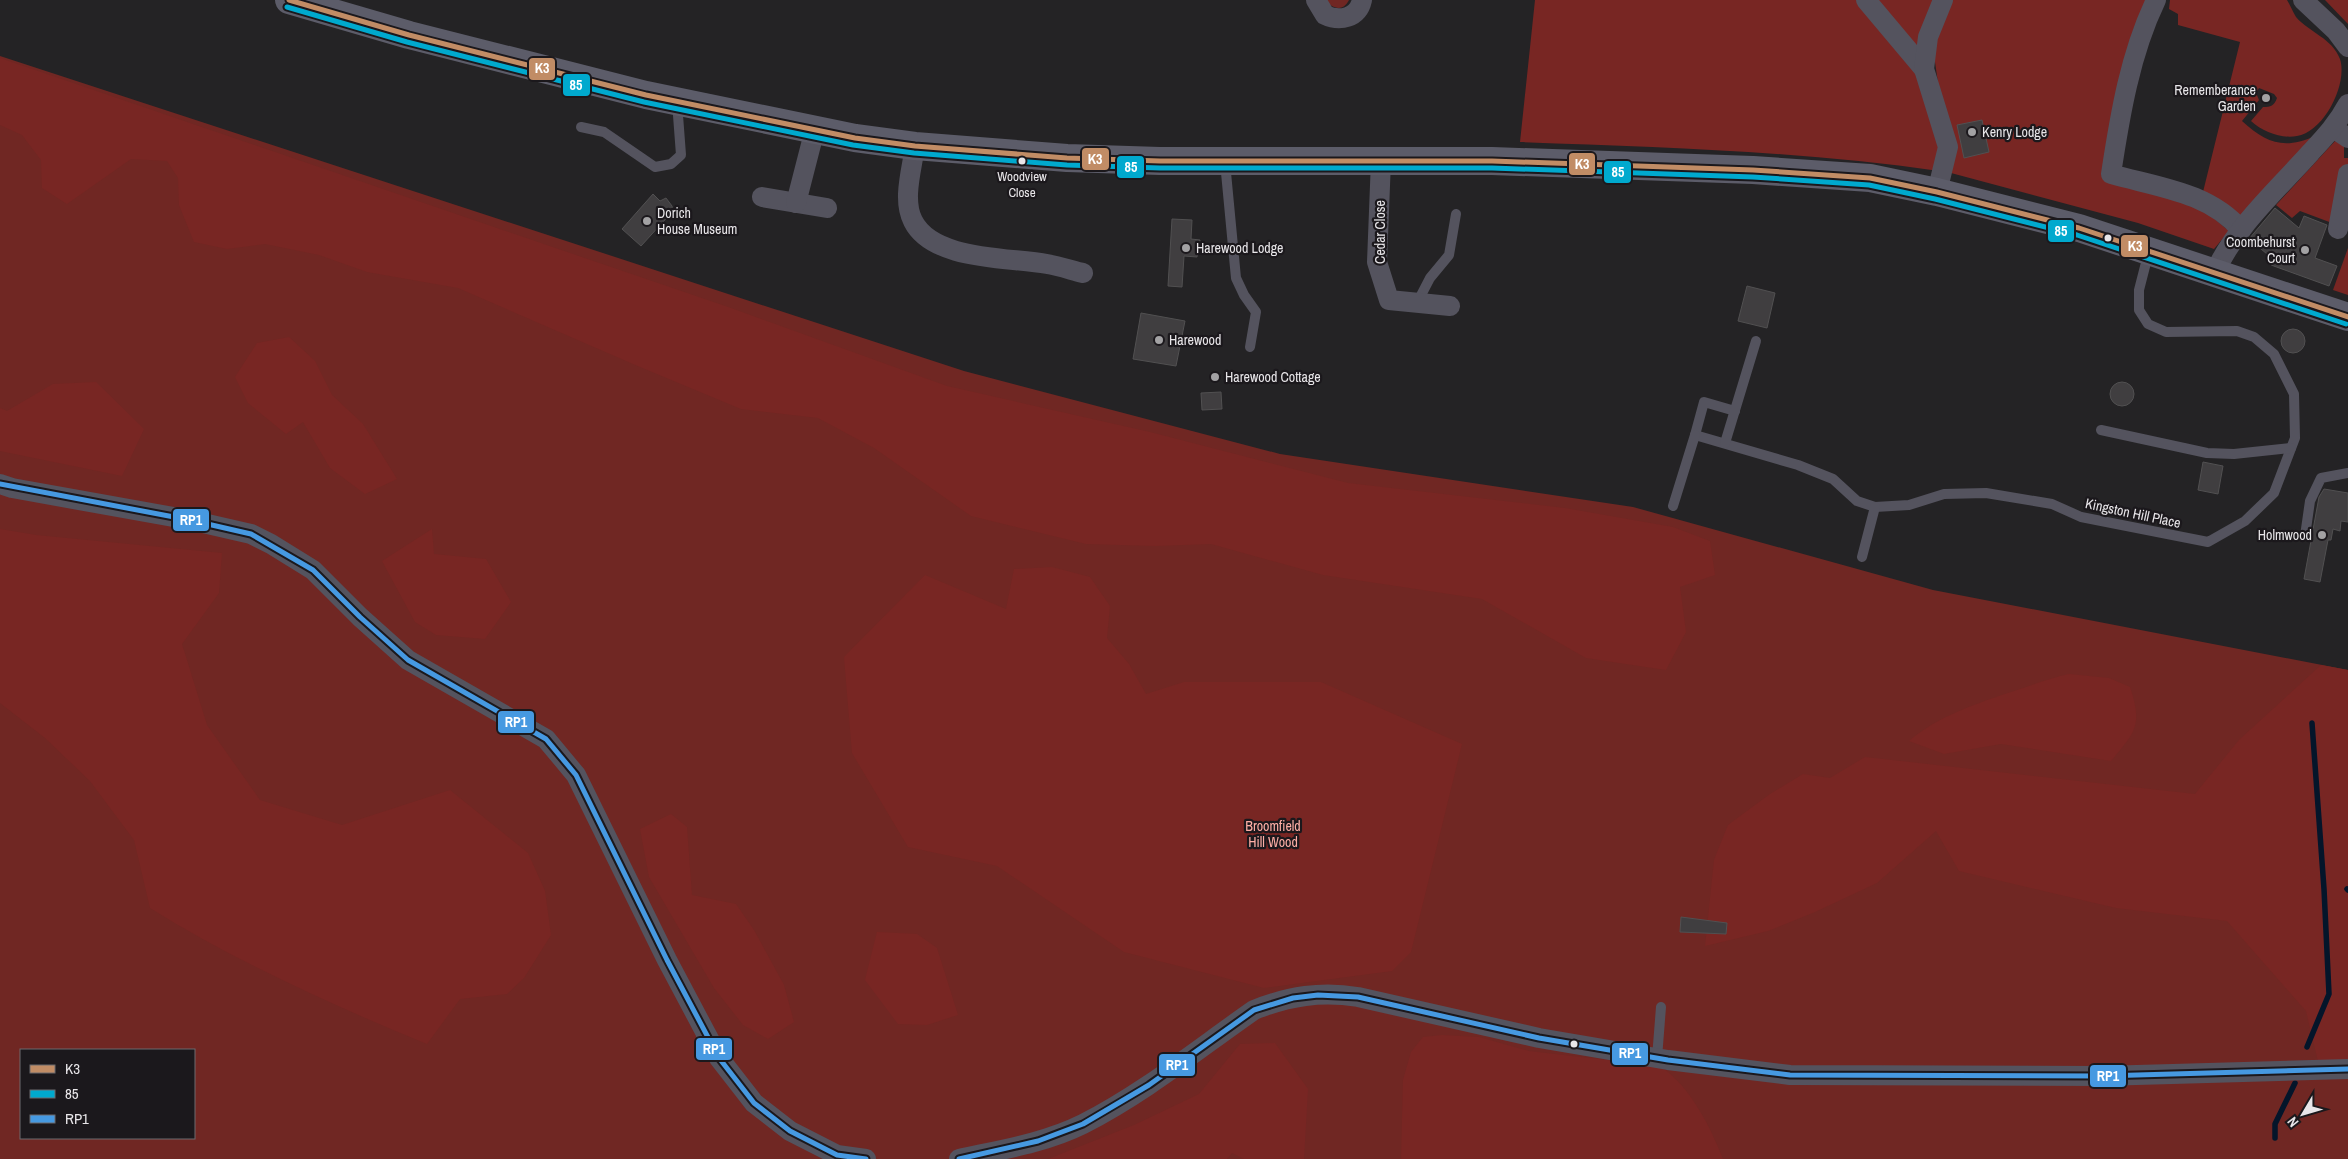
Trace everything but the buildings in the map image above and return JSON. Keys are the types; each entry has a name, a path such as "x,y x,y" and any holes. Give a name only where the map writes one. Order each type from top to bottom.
{"main road":[{"path":"290,0 418,37 677,102 915,146 1067,158 1501,161 1753,170 1870,178 1937,192 2079,228 2348,317"}],"street":[{"path":"1316,0 1326,15 1341,19 1352,16 1358,10 1362,0"},
{"path":"1866,0 1924,69 1948,147 1937,192"},
{"path":"1924,69 1928,37 1943,0"},
{"path":"2156,0 2139,37 2126,93 2111,174 2198,197 2218,209 2242,230"},
{"path":"2303,0 2336,31 2348,47"},
{"path":"2215,272 2222,256 2242,230 2340,133 2348,104"},
{"path":"796,203 815,129"},
{"path":"915,146 908,205 913,221 922,233 934,242 954,249 991,258 1046,264 1083,273"},
{"name":"Cedar Close","path":"1390,161 1377,262 1389,300 1450,306"},
{"path":"2338,229 2348,174"},
{"path":"762,197 827,208"},
{"path":"0,484 114,508 190,520 251,534 264,540 313,570 408,660 546,739 576,775 667,960 719,1058 754,1103 790,1131 837,1155 866,1159"},
{"path":"959,1159 1021,1146 1082,1124 1127,1099 1254,1010 1272,1003 1311,994 1334,993 1539,1038 1657,1058 1790,1075 2101,1076 2348,1069"}],"lane":[{"path":"581,127 604,132 655,167 671,164 681,155 677,102"},
{"path":"1225,159 1236,278 1244,295 1256,312 1250,347"},
{"path":"1417,303 1430,278 1449,255 1456,214"},
{"name":"Kingston Hill Place","path":"1696,435 1798,465 1833,479 1857,501 1875,507 1909,505 1944,494 1986,493 2052,504 2081,517 2208,542 2245,521 2274,493 2295,438 2294,394 2274,354 2254,337 2238,331 2166,332 2148,324 2139,310 2139,290 2149,250"},
{"path":"1725,443 1756,341"},
{"path":"1673,506 1696,435 1704,402 1735,411"},
{"path":"2100,430 2207,453 2234,454 2291,448"},
{"path":"2305,536 2310,501 2321,478 2348,473"},
{"path":"1862,557 1875,507"},
{"path":"1657,1058 1661,1006"}],"green space":[{"path":"1324,0 1349,0 1343,7 1337,8"},
{"path":"1535,0 1858,0 1916,69 1942,146 1939,171 1782,154 1520,142"},
{"path":"1878,0 1936,0 1919,51"},
{"path":"1950,0 2147,0 2104,173 2191,199 2229,231 2214,249 2138,223 1951,173 1934,55 1937,32"},
{"path":"2170,0 2287,0 2296,17 2332,46 2340,59 2342,69 2340,81 2332,105 2325,116 2307,133 2291,137 2279,135 2267,131 2251,121 2263,107 2272,105 2277,98 2274,94 2259,88 2256,93 2259,100 2242,121 2251,129 2267,139 2285,143 2294,143 2315,136 2242,222 2203,192 2240,42 2178,25 2178,14 2169,9"},
{"path":"2325,0 2348,0 2348,24"},
{"path":"0,56 964,371 1280,454 1633,507 1933,590 2348,670 2348,1159 0,1159"},
{"path":"0,58 731,308 947,386 1150,432 1348,483 1565,508 1673,527 1710,541 1715,575 1680,587 1686,632 1666,670 1586,658 1482,599 1323,575 1211,544 1155,546 1086,544 971,516 874,448 818,418 741,409 458,288 367,272 319,255 265,244 227,249 194,242 179,205 178,178 167,161 131,159 67,204 42,188 41,160 22,135 0,125"},
{"path":"2335,141 2344,146 2344,158 2348,158 2348,229 2300,211 2292,218 2276,205"},
{"path":"2348,248 2348,295 2333,290"},
{"path":"289,337 315,361 332,395 363,424 397,479 365,494 330,468 303,422 286,434 248,403 235,377 257,343"},
{"path":"96,382 144,429 122,476 0,451 0,408 7,411 53,384"},
{"path":"0,529 36,535 222,553 219,593 182,644 207,725 260,800 342,825 450,790 528,853 545,891 551,935 524,978 507,994 460,999 427,1044 286,982 217,947 150,908 134,840 90,781 45,738 0,703"},
{"path":"432,529 434,554 486,559 511,602 485,639 436,635 415,622 382,561"},
{"name":"Broomfield Hill Wood","path":"1052,567 1090,577 1110,606 1107,638 1129,664 1146,694 1184,682 1321,682 1462,744 1411,952 1392,971 1264,988 1124,952 997,866 908,847 852,753 844,657 925,575 1006,609 1014,569"},
{"path":"2321,665 2348,670 2348,1069 2320,1070 2306,1011 2227,921 2116,908 1959,871 1936,831 1877,883 1815,912 1768,931 1705,946 1714,860 1728,825 1770,794 1803,774 1830,778 1865,757 2195,794 2239,740"},
{"path":"2069,674 2109,678 2130,687 2136,711 2134,728 2126,743 2111,761 2001,744 1944,754 1909,741 1933,724 1959,711"},
{"path":"671,814 687,827 692,895 736,904 754,930 784,985 794,1022 768,1039 743,1025 714,988 649,877 640,829"},
{"path":"877,932 917,934 937,948 958,1015 927,1025 898,1024 865,980"},
{"path":"1442,1035 1479,1037 1529,1051 1660,1066 1681,1084 1690,1096 1712,1133 1723,1159 1401,1159 1403,1080 1411,1052 1423,1037"},
{"path":"1275,1043 1308,1089 1304,1159 1244,1159 1232,1153 1227,1159 1048,1159 1134,1125 1199,1094 1240,1044"}],"waterway":[{"path":"2307,1047 2329,994 2324,889 2312,723"},
{"path":"2275,1138 2275,1124 2295,1083"}],"transit line":[{"name":"K3","path":"289,0 409,35 646,95 855,138 915,146 1067,158 1160,161 1492,161 1753,170 1870,178 1937,192 2079,228 2348,317"},
{"name":"85","path":"287,7 407,42 644,102 853,145 914,153 1067,165 1160,168 1492,168 1753,177 1869,185 1935,199 2077,235 2346,324"},
{"name":"RP1","path":"0,484 190,520 251,534 313,570 360,617 408,660 546,739 576,775 667,960 719,1058 754,1103 790,1131 837,1155 866,1159"},
{"name":"RP1","path":"959,1159 1038,1141 1083,1124 1149,1085 1254,1010 1293,998 1318,995 1358,997 1539,1038 1668,1060 1790,1075 2101,1076 2348,1069"}],"place":[{"name":"Rememberance Garden","path":"2266,98"},
{"name":"Kenry Lodge","path":"1972,132"},
{"name":"Woodview Close","path":"1022,161"},
{"name":"Dorich House Museum","path":"647,221"},
{"name":"Harewood Lodge","path":"1186,248"},
{"name":"Coombehurst Court","path":"2305,250"},
{"name":"Harewood","path":"1159,340"},
{"name":"Harewood Cottage","path":"1215,377"},
{"name":"Holmwood","path":"2322,535"}]}
